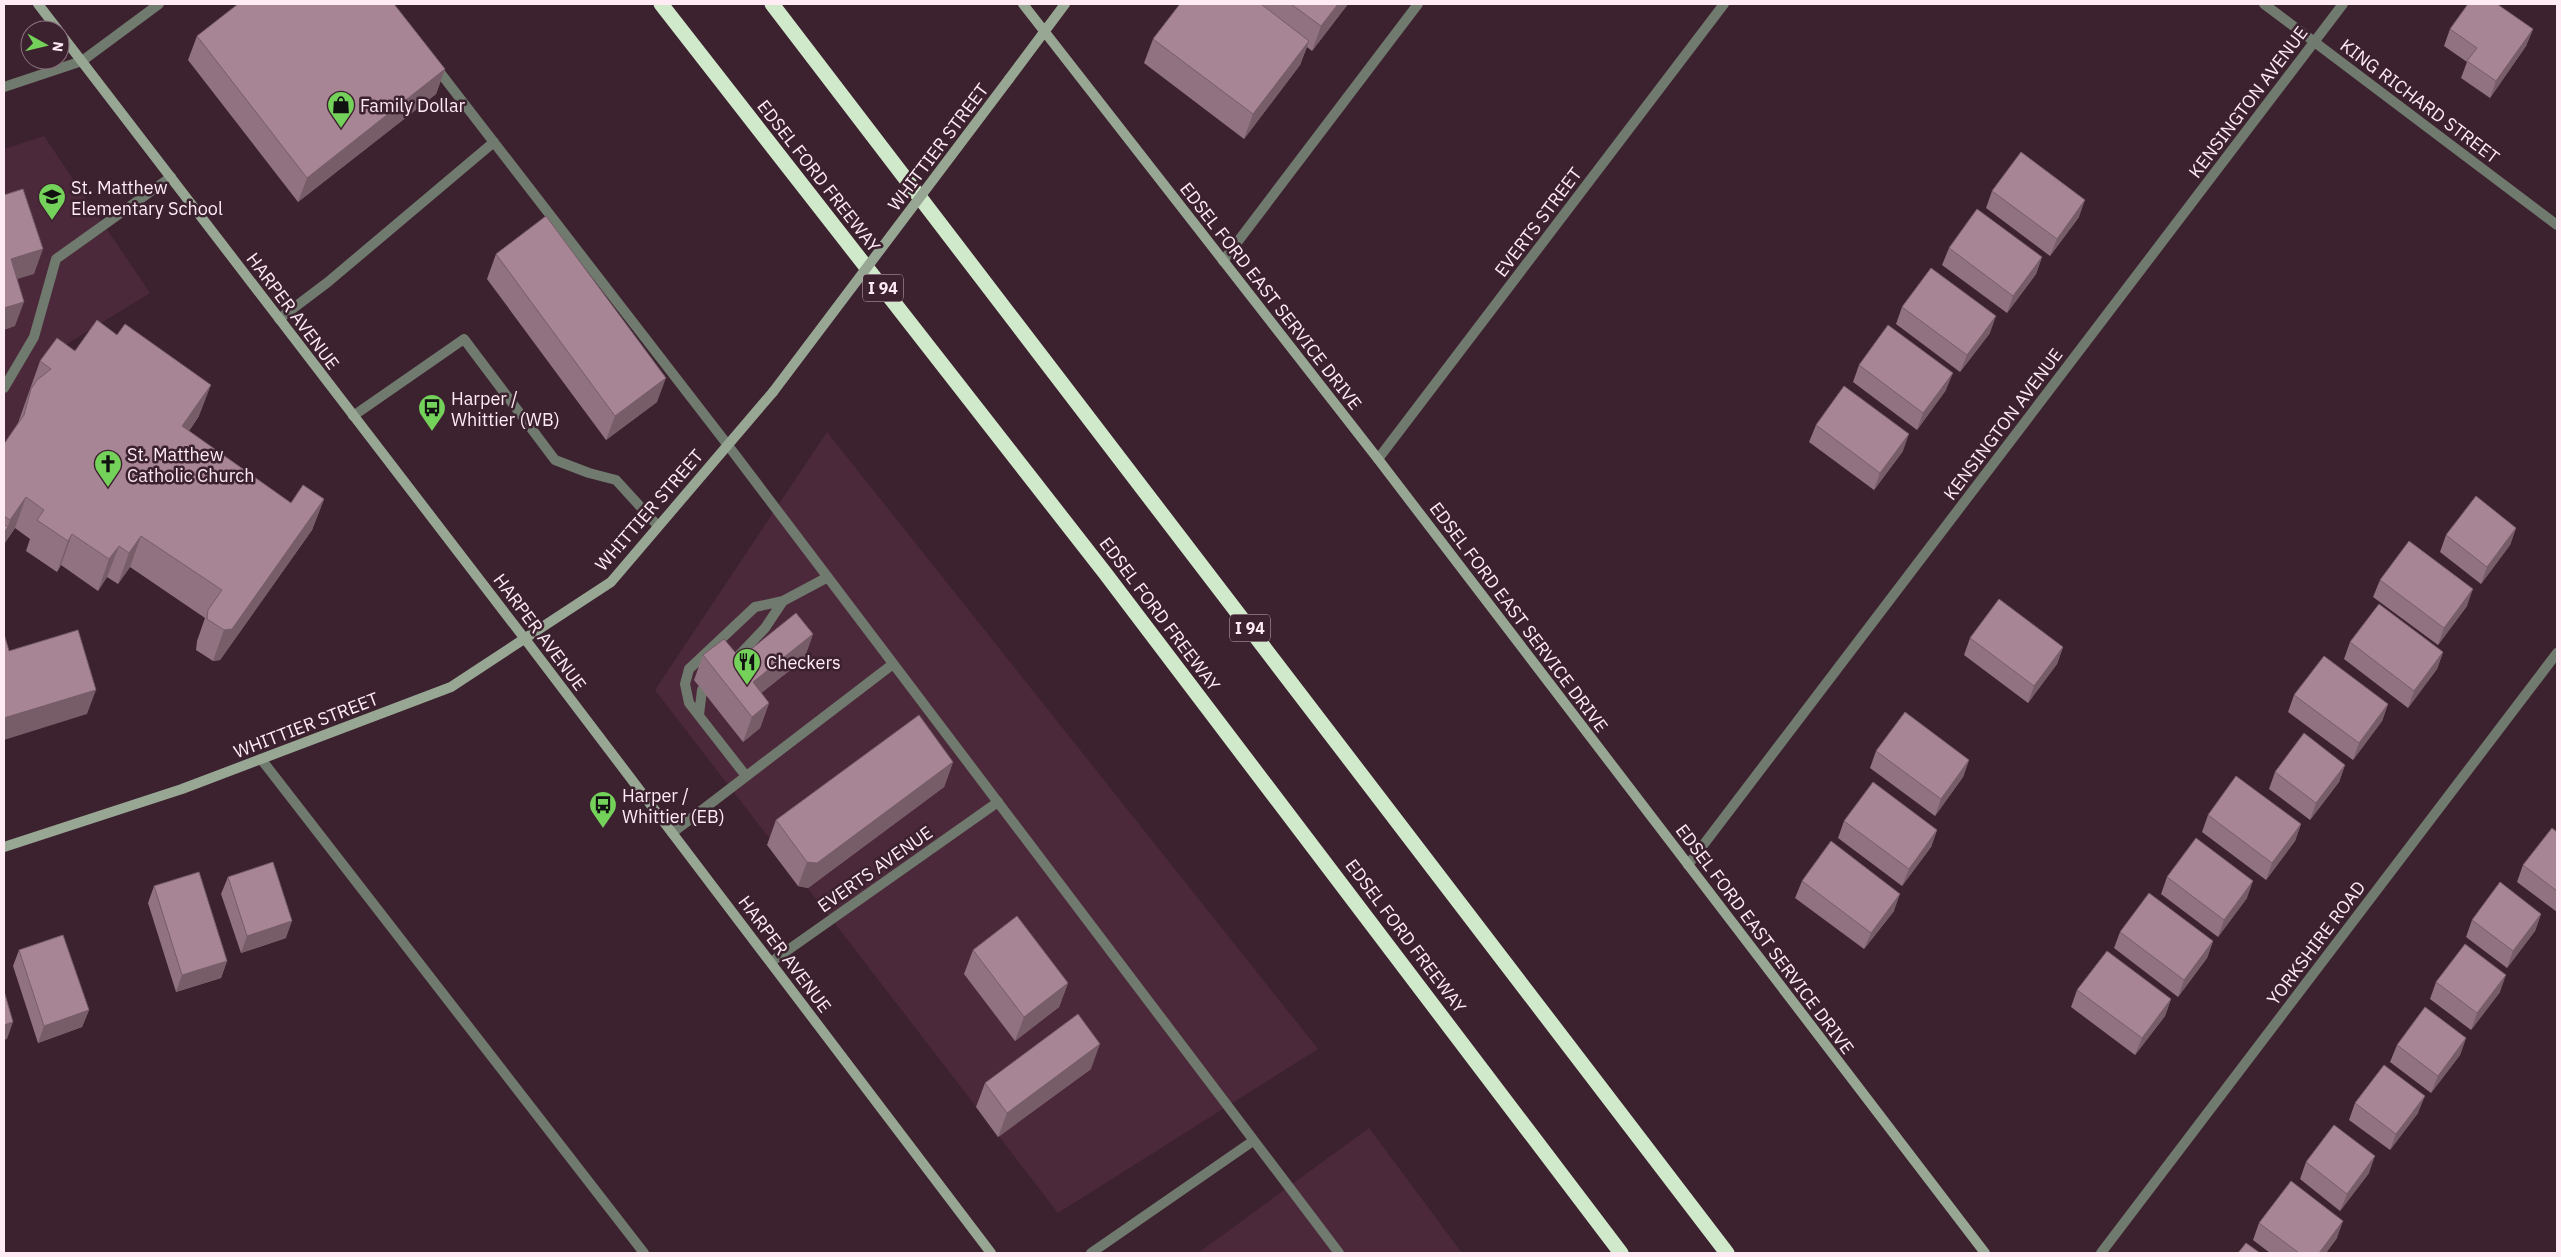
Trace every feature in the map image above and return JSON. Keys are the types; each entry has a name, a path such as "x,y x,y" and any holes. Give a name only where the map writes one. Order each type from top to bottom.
{"highway":[{"name":"EDSEL FORD FREEWAY","path":"661,4 1105,573 1622,1253"},
{"name":"I 94","path":"772,4 1727,1253"}],"street":[{"name":"HARPER AVENUE","path":"38,4 50,20"},
{"path":"4,87 82,61 159,4"},
{"name":"EDSEL FORD EAST SERVICE DRIVE","path":"1023,4 1378,459 1985,1253"},
{"name":"WHITTIER STREET","path":"4,846 182,789 451,687 611,582 773,392 1065,4"},
{"path":"1223,261 1418,4"},
{"name":"EVERTS STREET","path":"1378,459 1724,4"},
{"name":"KING RICHARD STREET","path":"2264,4 2557,225"},
{"name":"KENSINGTON AVENUE","path":"1688,865 2343,4"},
{"name":"HARPER AVENUE","path":"70,45 525,639 991,1253"},
{"path":"428,58 814,558 1339,1253"},
{"path":"279,319 328,282 494,142"},
{"path":"4,388 34,337 56,259 171,177"},
{"path":"354,416 464,339 555,460 589,473 616,480 658,526"},
{"path":"746,776 689,703 685,684 689,669 755,607 783,601 828,577"},
{"path":"723,673 765,628 783,601"},
{"name":"YORKSHIRE ROAD","path":"2101,1253 2557,653"},
{"path":"672,832 893,664"},
{"path":"699,715 702,690"},
{"path":"261,759 644,1253"},
{"name":"EVERTS AVENUE","path":"771,962 998,802"},
{"path":"1091,1253 1253,1141"}],"shaded area":[{"name":"St. Matthew Elementary School","path":"44,136 150,293 62,347 4,447 4,149"},
{"path":"827,432 1318,1049 1058,1213 655,690"},
{"path":"1369,1128 1462,1253 1198,1253"}],"building":[{"path":"238,4 394,4 445,69 307,178 197,36"},
{"path":"1180,4 1261,4 1309,41 1253,114 1153,39"},
{"path":"1291,4 1338,4 1321,26"},
{"path":"2468,4 2497,4 2533,29 2496,81 2467,61 2477,48 2450,29"},
{"path":"2021,152 2085,200 2057,239 1992,191"},
{"path":"23,189 43,249 11,259 24,302 4,308 4,195"},
{"path":"1977,209 2042,257 2013,296 1949,248"},
{"path":"546,216 666,378 615,416 496,254"},
{"path":"1931,268 1996,316 1967,355 1902,307"},
{"name":"St. Matthew Catholic Church","path":"97,320 117,335 125,324 211,385 182,426 291,503 303,485 324,499 232,629 224,630 207,619 208,610 222,590 141,536 129,553 119,546 109,559 72,534 68,541 37,520 44,510 26,497 10,520 4,516 4,444 24,415 31,389 37,380 51,369 40,361 57,338 75,351"},
{"path":"1888,325 1953,373 1923,413 1859,365"},
{"path":"1844,386 1909,434 1880,473 1816,425"},
{"path":"2476,496 2516,528 2487,567 2446,535"},
{"path":"2409,541 2473,589 2444,628 2380,580"},
{"path":"1999,599 2063,647 2034,686 1970,638"},
{"path":"2379,604 2443,652 2414,691 2350,642"},
{"path":"796,613 813,634 753,682 769,703 752,717 703,655 724,639 740,658"},
{"path":"78,630 96,690 4,718 4,634 9,651"},
{"path":"2324,656 2388,704 2359,743 2294,695"},
{"path":"1905,712 1969,760 1941,799 1876,751"},
{"path":"919,715 953,762 817,863 807,862 776,820"},
{"path":"2304,733 2345,765 2316,803 2275,772"},
{"path":"2236,776 2301,824 2272,863 2208,815"},
{"path":"1873,782 1937,830 1909,869 1844,821"},
{"path":"2552,828 2557,832 2557,891 2523,865"},
{"path":"2196,838 2253,881 2224,920 2167,877"},
{"path":"1831,841 1900,894 1871,933 1802,881"},
{"path":"273,862 292,921 247,936 228,877"},
{"path":"199,872 227,961 182,975 154,886"},
{"path":"2500,882 2541,914 2513,951 2472,920"},
{"path":"2149,893 2213,941 2184,980 2120,932"},
{"path":"1017,916 1068,983 1024,1017 973,950"},
{"path":"63,935 89,1010 44,1026 19,950"},
{"path":"2465,944 2506,975 2477,1013 2436,982"},
{"path":"2107,951 2171,999 2142,1038 2077,990"},
{"path":"4,991 13,1022 4,1025"},
{"path":"2425,1007 2466,1038 2438,1076 2397,1045"},
{"path":"1078,1014 1100,1044 1007,1113 985,1083"},
{"path":"2384,1065 2425,1096 2396,1134 2355,1103"},
{"path":"2334,1125 2375,1156 2347,1194 2306,1162"},
{"path":"2291,1181 2343,1221 2319,1253 2299,1253 2259,1223"},
{"path":"2246,1243 2260,1253 2238,1253"}],"place":[{"name":"Family Dollar","path":"341,129"},
{"name":"St. Matthew Elementary School","path":"52,221"},
{"name":"Harper / Whittier (WB)","path":"432,432"},
{"name":"St. Matthew Catholic Church","path":"108,488"},
{"name":"Checkers","path":"747,686"},
{"name":"Harper / Whittier (EB)","path":"603,829"}]}
